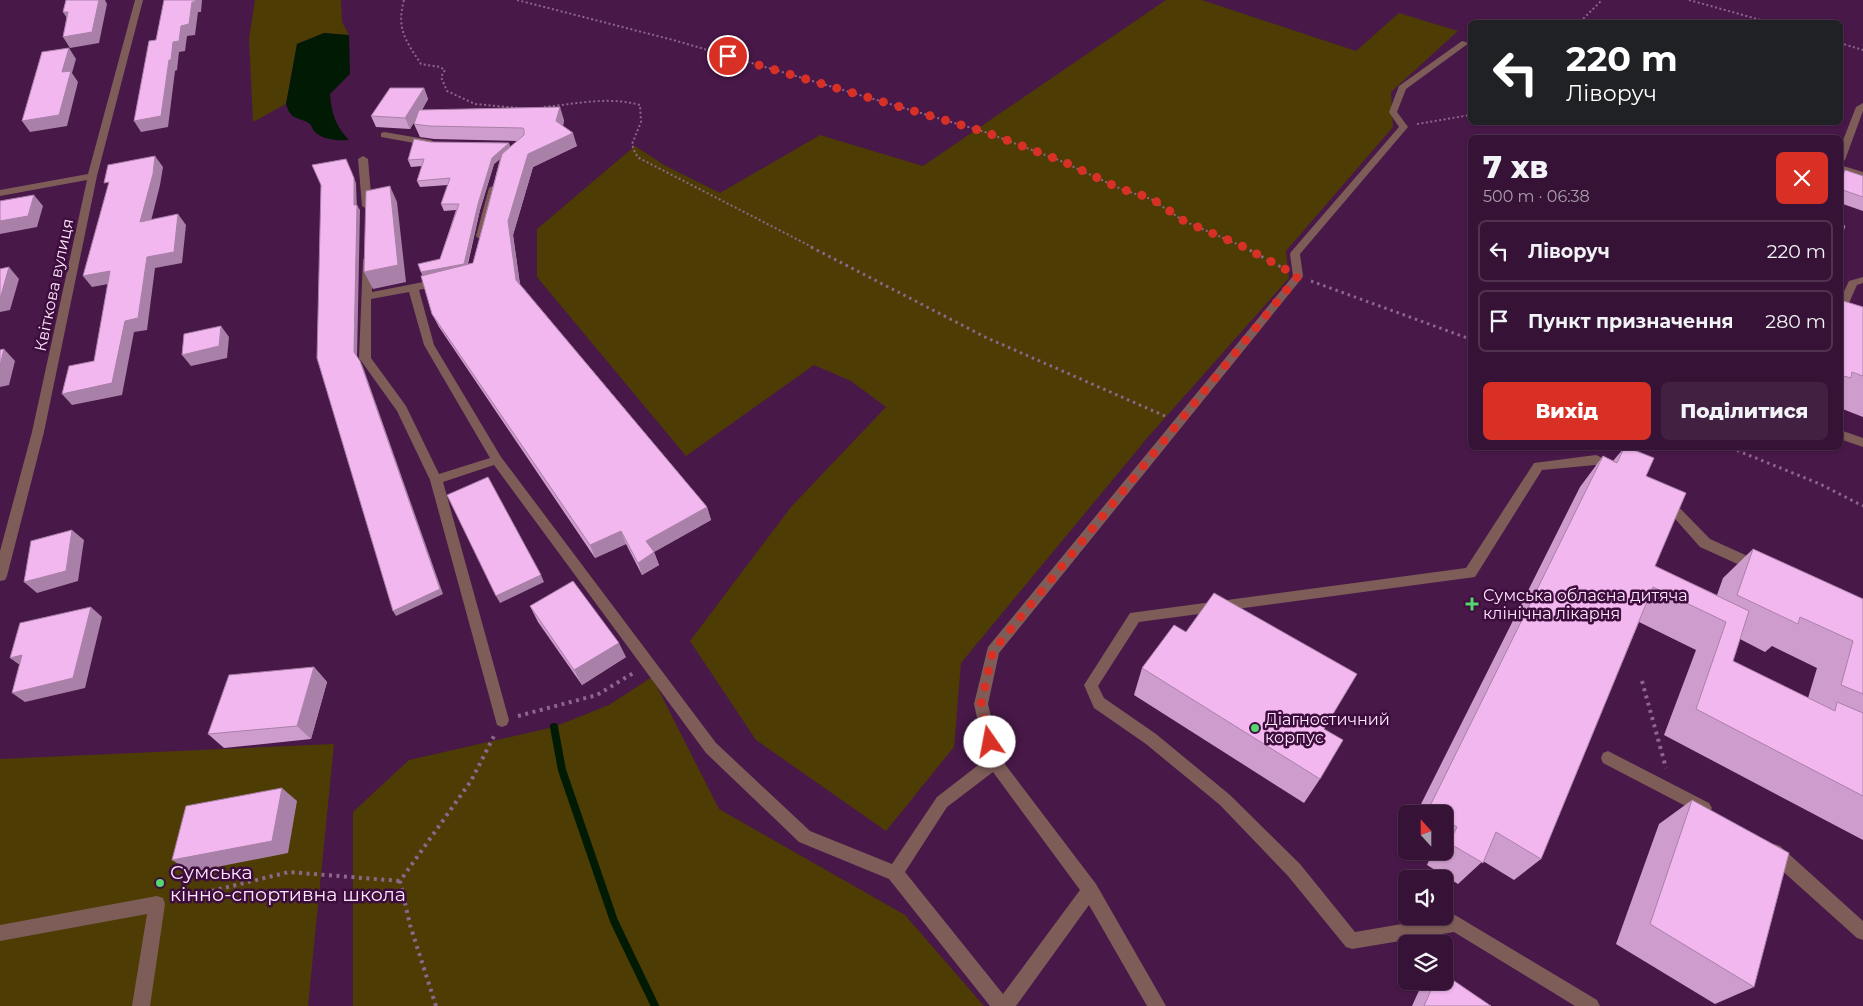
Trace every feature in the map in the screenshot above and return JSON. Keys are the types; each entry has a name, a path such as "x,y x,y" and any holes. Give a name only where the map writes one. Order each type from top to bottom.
{"street":[{"name":"Квіткова вулиця","path":"0,576 38,432 92,176 139,0"},
{"path":"1157,1006 1090,890 994,762 981,704 993,651 1298,276 1294,254 1404,127 1394,112 1402,88 1465,43"},
{"path":"1843,152 1860,107 1863,106"},
{"path":"384,135 444,144"},
{"path":"363,159 367,194 367,222"},
{"path":"1843,169 1863,175"},
{"path":"478,247 486,211 498,174"},
{"path":"0,193 92,176"},
{"path":"367,250 365,358 402,409 436,480 502,720"},
{"path":"367,296 456,278"},
{"path":"1843,305 1853,283 1863,280"},
{"path":"413,288 429,345 497,460 711,748 805,837 895,873 1002,1006"},
{"path":"1843,435 1863,443"},
{"path":"436,480 497,460"},
{"path":"1591,1006 1455,923 1352,941 1294,870 1225,800 1151,739 1099,703 1091,685 1135,617 1470,572 1538,466 1596,460 1630,476"},
{"path":"1655,489 1705,543 1775,574"},
{"path":"1608,758 1672,790 1720,817"},
{"path":"895,873 942,802 994,762"},
{"path":"1761,840 1863,933"},
{"path":"1006,1006 1090,890"},
{"path":"0,933 158,904 141,1006"}],"path":[{"path":"404,0 400,13 401,33 421,64 440,67 445,70 441,77 447,91 475,104 526,108"},
{"path":"518,0 677,41 985,132 1062,161 1121,189 1151,198 1184,221 1242,246 1298,276 1468,338"},
{"path":"1582,20 1602,0"},
{"path":"1689,0 1761,20"},
{"path":"1843,44 1863,50"},
{"path":"544,107 614,99 626,100 640,106 641,121 631,140 633,152 639,158 985,337 1179,421"},
{"path":"1404,127 1468,114"},
{"path":"1736,450 1820,484 1863,506"},
{"path":"436,1006 410,925 400,881 471,781 502,720 597,695 648,664"},
{"path":"1642,680 1672,790"},
{"path":"158,904 290,872 400,881"}],"shaded area":[{"path":"255,0 341,0 342,22 349,35 324,33 297,44 286,104 253,122 249,39"},
{"path":"1166,0 1202,0 1356,51 1399,13 1458,31 1391,92 1393,127 1286,251 1289,278 1148,437 961,663 954,747 886,831 756,740 690,641 791,507 886,407 851,381 814,365 686,456 537,277 537,229 635,146 664,165 720,193 820,135 923,166"},
{"path":"324,33 349,35 350,74 330,94 335,119 349,140 335,140 317,134 310,124 290,114 286,104 297,44"},
{"path":"652,677 719,809 905,915 984,1006 353,1006 353,812 409,760 554,727 609,705"},
{"name":"Сумська кінно-спортивна школа","path":"334,744 308,1006 0,1006 0,759"}],"building":[{"path":"66,0 99,0 92,32 63,37 68,12 63,12"},
{"path":"164,0 195,0 195,2 192,2 189,24 181,26 179,41 173,42 161,116 134,121 149,41 156,40"},
{"path":"69,48 62,72 71,71 59,115 22,121 42,52"},
{"path":"390,88 424,88 405,118 371,116"},
{"path":"560,107 556,121 573,133 528,154 508,221 516,280 707,507 646,541 654,552 638,563 621,531 590,545 432,314 421,276 473,263 502,154 524,135 524,130 523,128 414,124 419,110"},
{"path":"414,139 431,142 509,143 492,158 478,204 464,264 421,272 418,264 440,259 459,204 441,204 450,178 417,181 424,159 408,160"},
{"path":"155,156 153,174 140,222 178,214 174,252 147,257 138,318 125,321 112,383 62,394 69,366 94,361 110,271 83,276 109,182 104,183 108,165"},
{"path":"346,159 354,178 354,205 357,205 354,352 360,361 440,589 393,611 317,358 321,185 312,165"},
{"path":"1845,170 1863,176 1863,197 1843,190"},
{"path":"390,186 398,265 364,272 366,191"},
{"path":"34,195 28,216 0,221 0,201"},
{"path":"9,267 0,299 0,269"},
{"path":"1843,301 1863,307 1863,376 1852,372 1851,378 1843,376"},
{"path":"221,326 219,346 182,355 184,334"},
{"path":"4,349 0,366 0,350"},
{"path":"1623,450 1634,450 1654,458 1646,476 1686,493 1655,566 1749,611 1733,661 1835,711 1837,702 1863,713 1863,796 1696,709 1726,622 1653,587 1541,859 1496,832 1483,863 1453,845 1453,835 1457,827 1453,825 1453,805 1430,805 1603,456 1617,463"},
{"path":"488,477 541,575 496,596 447,495"},
{"path":"72,530 66,571 24,582 31,541"},
{"path":"1753,549 1863,599 1863,694 1841,685 1853,641 1800,617 1798,624 1737,595"},
{"path":"573,581 619,643 574,670 530,606"},
{"name":"Діагностичний корпус","path":"1214,593 1357,674 1324,729 1343,740 1320,779 1142,668 1174,625 1186,632"},
{"path":"91,607 73,678 12,693 22,655 10,658 20,623"},
{"path":"314,667 297,726 208,734 229,675"},
{"path":"282,788 272,841 172,860 186,806"},
{"path":"1692,800 1789,853 1754,987 1650,924"},
{"path":"1453,980 1491,1006 1424,1006 1431,990 1453,990"}],"waterway":[{"path":"554,727 562,770 614,921 655,1006"}],"place":[{"name":"Сумська обласна дитяча клінічна лікарня","path":"1472,604"},
{"name":"Діагностичний корпус","path":"1255,728"},
{"name":"Сумська кінно-спортивна школа","path":"160,883"}],"route":[{"path":"728,56 985,132 1062,161 1121,189 1151,198 1184,221 1242,246 1298,276 993,651 981,704 990,742"}]}
